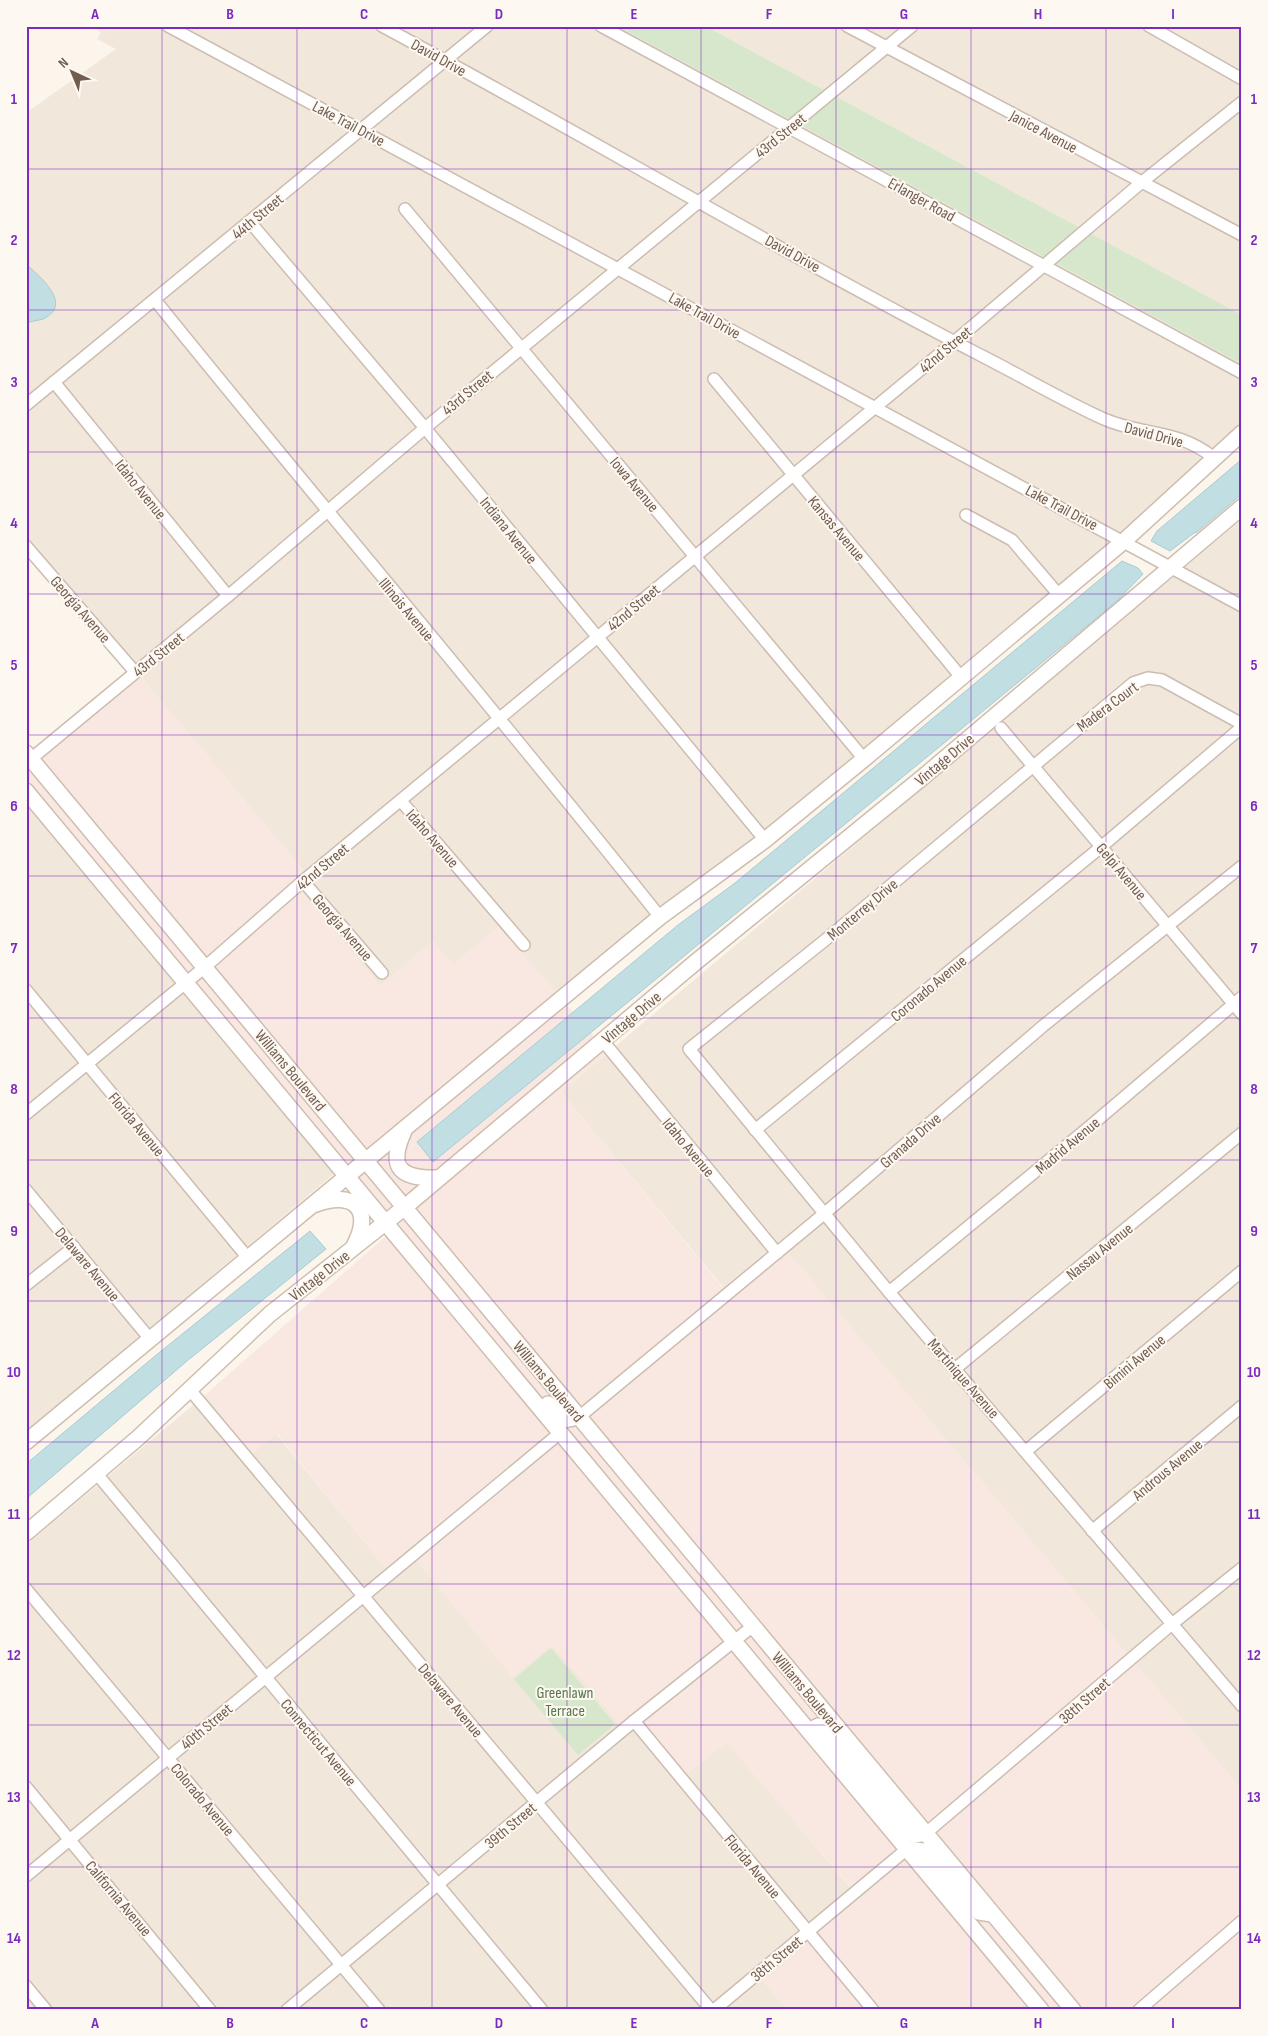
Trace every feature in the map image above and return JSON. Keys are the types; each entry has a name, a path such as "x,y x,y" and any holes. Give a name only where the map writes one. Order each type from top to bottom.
{"street":[{"name":"Lake Trail Drive","path":"168,26 1124,540 1242,606"},
{"name":"David Drive","path":"382,26 954,342 1105,420 1134,428 1164,433 1183,440 1214,458"},
{"name":"44th Street","path":"26,406 487,26"},
{"name":"Erlanger Road","path":"601,26 1242,373"},
{"name":"Janice Avenue","path":"847,26 1242,235"},
{"name":"43rd Street","path":"28,758 228,596 326,511 521,348 912,26"},
{"path":"1149,26 1242,79"},
{"name":"42nd Street","path":"26,1114 186,983 303,881 500,720 695,555 954,342 1142,182 1242,102"},
{"name":"Iowa Avenue","path":"405,209 864,759"},
{"name":"Indiana Avenue","path":"250,222 425,428 765,840"},
{"name":"Illinois Avenue","path":"155,300 326,511 544,770 660,917"},
{"name":"Kansas Avenue","path":"714,379 961,677"},
{"name":"Idaho Avenue","path":"54,382 228,596"},
{"path":"26,1442 660,917 765,840 864,759 1124,540 1242,433"},
{"name":"Vintage Drive","path":"26,1533 97,1474 270,1314 386,1223 1242,508"},
{"path":"966,515 1012,540 1058,595"},
{"name":"Georgia Avenue","path":"26,546 135,672"},
{"name":"Madera Court","path":"1033,765 1133,683 1148,678 1162,680 1242,726 1101,847"},
{"name":"Gelpi Avenue","path":"1001,728 1168,926 1237,1000 1242,1014"},
{"name":"Williams Boulevard","path":"28,758 205,967 1072,2010"},
{"name":"Monterrey Drive","path":"689,1049 824,941 1033,765"},
{"name":"Williams Boulevard","path":"26,791 1041,2010"},
{"name":"Idaho Avenue","path":"401,801 524,945"},
{"name":"Coronado Avenue","path":"755,1130 1101,847"},
{"name":"Granada Drive","path":"579,1417 825,1213 1043,1026 1242,866"},
{"name":"Georgia Avenue","path":"303,881 382,973"},
{"name":"Florida Avenue","path":"26,990 248,1258"},
{"name":"Madrid Avenue","path":"889,1292 1088,1128 1237,1000"},
{"name":"Idaho Avenue","path":"603,1041 777,1253"},
{"name":"Martinique Avenue","path":"689,1049 889,1292 956,1368 1242,1706"},
{"path":"404,1129 396,1155 402,1170 409,1176 418,1179 439,1178"},
{"name":"Nassau Avenue","path":"956,1368 1242,1133"},
{"name":"Delaware Avenue","path":"28,1194 150,1339"},
{"path":"309,1207 329,1199 339,1198 355,1206 362,1217 363,1224 354,1248"},
{"path":"26,1285 74,1247"},
{"name":"Bimini Avenue","path":"1026,1451 1242,1271"},
{"path":"478,1334 488,1330 494,1332 543,1374"},
{"name":"Delaware Avenue","path":"190,1390 712,2010"},
{"path":"526,1392 538,1393 564,1420 572,1420 579,1417"},
{"name":"Androus Avenue","path":"1092,1531 1242,1406"},
{"path":"560,1433 567,1429 577,1429 602,1456 615,1460"},
{"name":"40th Street","path":"26,1876 560,1433"},
{"name":"Connecticut Avenue","path":"97,1474 542,2010"},
{"name":"38th Street","path":"926,1833 1172,1624 1242,1568"},
{"name":"Colorado Avenue","path":"26,1589 379,2010"},
{"name":"39th Street","path":"287,2010 538,1803 634,1721 753,1626"},
{"name":"Florida Avenue","path":"634,1721 873,2010"},
{"path":"809,1731 818,1726 823,1729 909,1831 914,1835 926,1833"},
{"name":"California Avenue","path":"26,1787 210,2010"},
{"path":"907,1849 924,1851 970,1904 979,1912 993,1914"},
{"name":"38th Street","path":"712,2010 907,1849"},
{"path":"1139,2010 1242,1921"},
{"path":"26,1986 46,2010"}],"shaded area":[{"path":"90,26 617,26 1242,364 1242,426 1105,548 752,840 677,894 555,992 498,927 453,965 433,941 380,986 295,884 306,874 26,539 26,113 116,49 97,39 101,32"},
{"path":"705,26 1242,26 1242,315"},
{"path":"1242,519 1242,1790 779,1242 724,1288 561,1092"},
{"path":"139,674 306,874 295,884 380,986 433,941 453,964 498,927 608,1052 561,1092 723,1288 779,1242 1242,1790 1242,2010 787,2010 761,1978 860,1898 727,1743 685,1776 633,1715 621,1725 552,1645 513,1677 417,1561 386,1568 277,1434 253,1453 205,1395 386,1236 336,1172 26,803 26,769"},
{"path":"26,803 336,1172 26,1432"},
{"path":"205,1395 253,1453 276,1434 386,1568 417,1561 512,1676 552,1644 621,1725 727,1742 860,1899 761,1978 787,2010 26,2010 26,1545"}],"green space":[{"path":"617,26 705,26 1242,315 1242,364"},
{"name":"Greenlawn Terrace","path":"551,1648 615,1724 578,1755 514,1679"}],"water":[{"path":"26,264 45,282 54,297 56,305 53,312 45,318 26,324"},
{"path":"1242,459 1242,494 1197,532 1170,551 1151,541 1157,531"},
{"path":"1122,561 1138,568 1143,574 1116,602 433,1162 417,1142 678,925 735,883"},
{"path":"310,1231 326,1249 187,1361 26,1499 26,1464 155,1356"}]}
